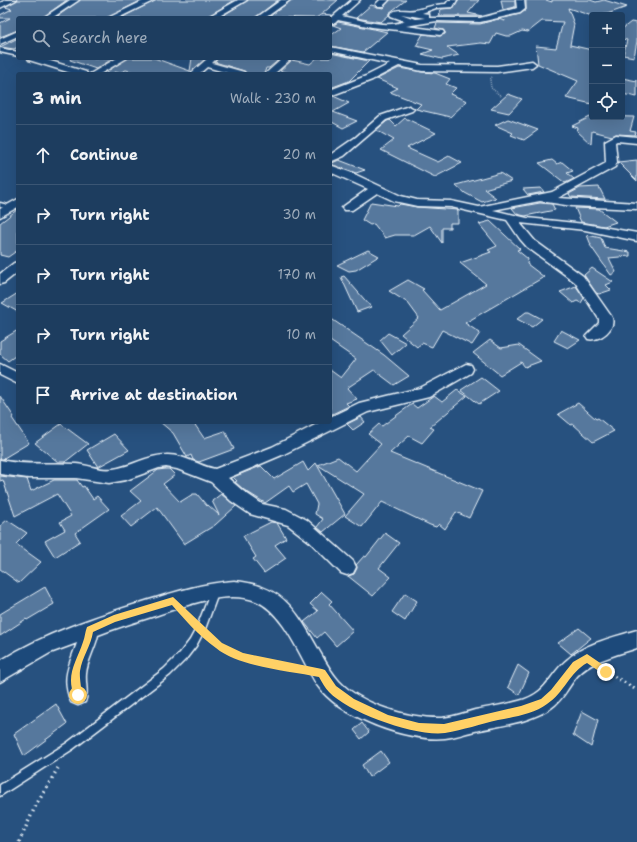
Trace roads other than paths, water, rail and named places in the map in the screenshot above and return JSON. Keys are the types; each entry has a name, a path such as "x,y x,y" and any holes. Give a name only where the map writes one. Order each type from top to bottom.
{"street":[{"path":"0,6 12,0"},
{"path":"50,16 75,0"},
{"path":"116,16 151,0"},
{"path":"214,16 243,0"},
{"path":"263,16 286,0"},
{"path":"332,21 356,0"},
{"path":"411,13 436,6 447,6 453,0"},
{"path":"397,27 405,23 437,19 480,20 491,18 521,9 520,0"},
{"path":"416,22 394,14 400,11 437,19"},
{"path":"337,17 372,25 440,33"},
{"path":"0,42 16,35"},
{"path":"332,48 396,64 422,68 505,68 532,64"},
{"path":"0,50 16,54"},
{"path":"39,60 77,72"},
{"path":"98,72 119,60"},
{"path":"196,72 211,60"},
{"path":"270,72 286,60"},
{"path":"206,64 234,72"},
{"path":"332,92 368,78 396,64"},
{"path":"332,158 360,139 383,118 409,109"},
{"path":"480,211 500,205 555,195 611,165 612,162 609,144 612,139 637,140"},
{"path":"332,169 348,175 398,200 407,202 451,204 511,218 585,227 637,237"},
{"path":"348,208 375,189"},
{"path":"539,198 572,203 637,206"},
{"path":"0,214 9,205"},
{"path":"511,218 524,237 531,244 572,272 583,284 606,319 606,325 593,336"},
{"path":"0,280 16,268"},
{"path":"332,424 364,407 424,393 466,369"},
{"path":"0,467 23,470 77,471 112,476 153,464 173,462 207,475 216,476 277,452 331,424"},
{"path":"216,476 226,487 256,508 294,520 347,567"},
{"path":"0,672 40,648 60,639 90,630 114,619 173,601 214,591 254,592 272,600 299,635 332,690 351,702 388,720 419,728 444,729 521,710 543,702 554,693 576,664 587,658 637,640"},
{"path":"78,695 75,683 76,669 88,641 90,630"}],"lane":[{"path":"0,791 70,746 167,672 184,656 201,629 214,591"}]}
